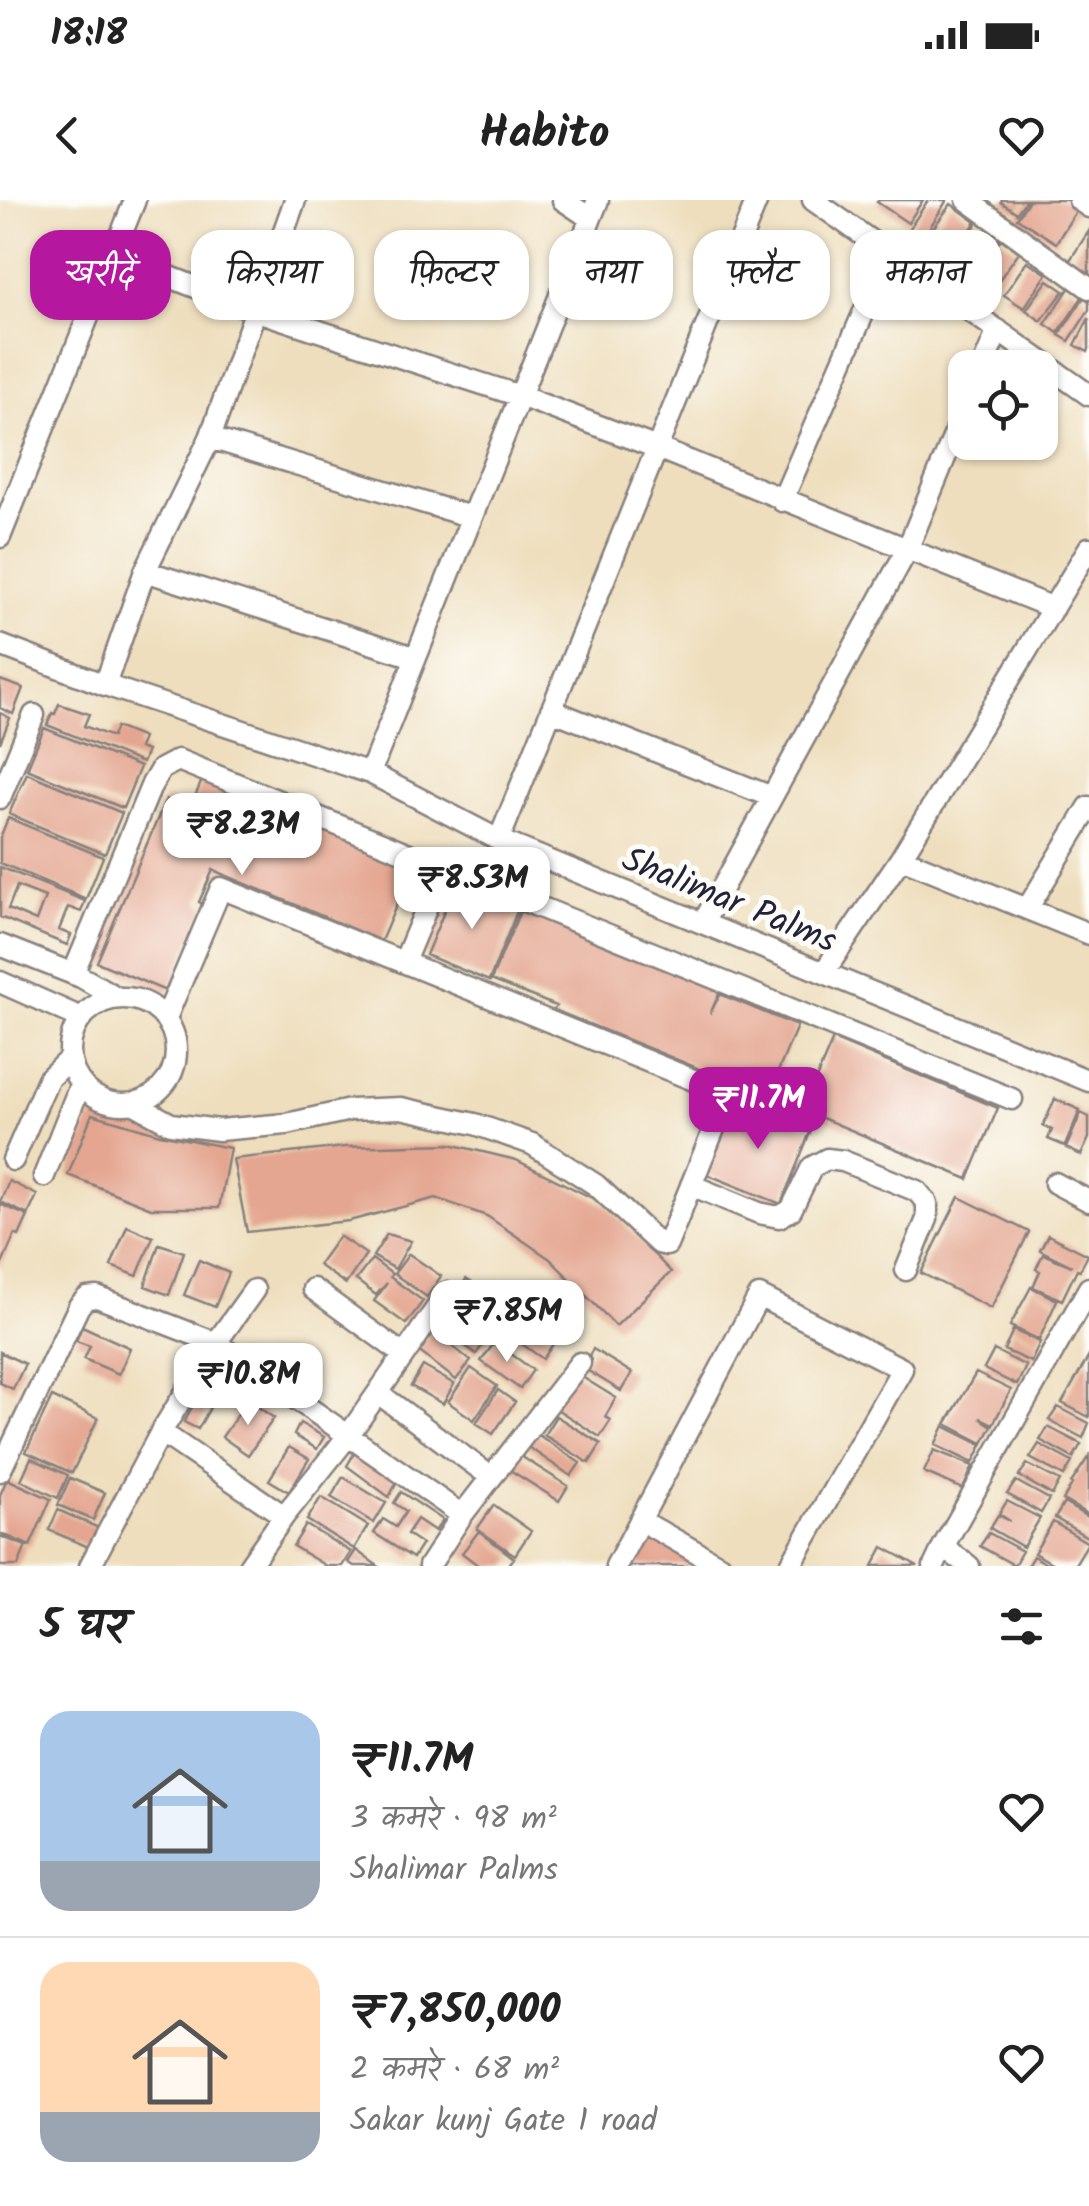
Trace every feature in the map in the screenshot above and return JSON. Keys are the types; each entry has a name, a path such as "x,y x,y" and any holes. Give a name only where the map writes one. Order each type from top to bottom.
{"street":[{"path":"124,230 135,200"},
{"path":"283,230 294,200"},
{"path":"370,773 594,209 563,200"},
{"path":"499,840 757,200"},
{"path":"813,200 855,230"},
{"path":"966,200 1089,288"},
{"path":"1080,200 1089,207"},
{"path":"0,537 88,320"},
{"path":"104,685 145,571 210,438 251,320"},
{"path":"285,320 520,396 1053,608"},
{"path":"782,500 860,320"},
{"path":"984,320 1089,394"},
{"path":"990,350 998,330"},
{"path":"210,438 470,516"},
{"path":"703,923 907,550 948,450"},
{"path":"824,972 900,858 1089,548"},
{"path":"145,571 414,657"},
{"name":"Shalimar Palms","path":"0,645 104,685 370,773 499,840 1089,1081"},
{"path":"551,710 772,797"},
{"path":"0,798 34,714"},
{"path":"73,974 152,784 161,769 178,760 1012,1099"},
{"path":"1027,909 1089,807"},
{"path":"900,858 1089,934"},
{"path":"404,962 443,868"},
{"path":"133,1104 171,1124 219,1130 287,1124 350,1110 401,1108 475,1124 532,1144 596,1185 658,1243 667,1245 728,1094 221,888 166,1018"},
{"path":"0,945 73,974 118,998"},
{"path":"0,982 81,1018"},
{"path":"118,998 136,998 153,1006 175,1034 178,1052 174,1070 164,1086 150,1098 133,1104 115,1104 99,1098 81,1083 70,1058 70,1041 81,1018 101,1002 118,998"},
{"path":"14,1160 48,1079 70,1058"},
{"path":"44,1176 81,1083"},
{"path":"691,1185 759,1214 779,1217 791,1210 812,1167 826,1159 843,1161 916,1191 928,1202 927,1219 906,1270"},
{"path":"1055,1183 1089,1201"},
{"path":"969,1566 938,1557 1089,1288"},
{"path":"313,1289 404,1355"},
{"path":"90,1566 161,1432 254,1290"},
{"path":"249,1566 348,1436 447,1293"},
{"path":"616,1566 760,1296 902,1369 790,1566"},
{"path":"0,1471 79,1306 87,1298 96,1297 216,1343 462,1515"},
{"path":"429,1566 462,1515 580,1363"},
{"path":"378,1393 491,1477"},
{"path":"161,1432 284,1516"},
{"path":"640,1520 722,1566"}],"building":[{"path":"879,200 923,200 908,223"},
{"path":"928,200 947,200 928,230 909,230"},
{"path":"1002,200 1026,200 1017,213"},
{"path":"1029,200 1067,200 1078,208 1056,243 1017,218"},
{"path":"951,204 976,222 970,230 932,230"},
{"path":"978,222 991,230 973,230"},
{"path":"1089,231 1089,276 1068,263"},
{"path":"1002,240 1019,252 1002,276"},
{"path":"1027,261 1047,274 1024,308 1004,295"},
{"path":"1048,280 1064,291 1041,321 1026,310"},
{"path":"1070,287 1083,296 1058,333 1045,324"},
{"path":"1084,297 1089,301 1089,310 1069,341 1059,335"},
{"path":"1089,318 1089,349 1088,352 1075,345"},
{"path":"0,680 23,688 13,714 0,708"},
{"path":"59,704 89,714 84,726 112,737 116,727 143,738 139,748 147,751 142,763 47,725"},
{"path":"0,713 10,718 0,743"},
{"path":"44,728 140,767 123,808 27,769"},
{"path":"27,773 122,813 105,854 9,814"},
{"path":"202,780 413,866 381,941 213,870 199,902 206,906 168,992 97,962 166,799 190,809"},
{"path":"8,818 103,857 86,899 0,863 0,838"},
{"path":"0,867 85,901 81,912 68,907 59,930 71,935 67,945 0,917","holes":["17,886 45,897 36,921 8,909"]},
{"path":"456,883 518,909 489,981 426,955"},
{"path":"521,909 720,991 710,1014 720,994 797,1026 767,1098 491,980"},
{"path":"833,1039 998,1108 968,1179 803,1110"},
{"path":"736,1099 811,1130 781,1204 706,1174"},
{"path":"1055,1099 1080,1110 1065,1146 1048,1139 1052,1130 1043,1126"},
{"path":"1081,1113 1089,1117 1089,1138 1081,1155 1066,1148"},
{"path":"92,1114 160,1134 230,1148 219,1208 151,1208 68,1175"},
{"path":"450,1144 516,1160 606,1205 671,1272 616,1326 550,1259 487,1216 436,1198 349,1221 247,1232 233,1159 345,1147"},
{"path":"9,1181 37,1195 28,1215 0,1202"},
{"path":"959,1197 1029,1232 991,1308 921,1273"},
{"path":"0,1204 28,1216 19,1236 15,1234 0,1269"},
{"path":"127,1226 153,1237 137,1276 111,1266"},
{"path":"387,1234 411,1241 395,1269 373,1256"},
{"path":"1048,1235 1088,1255 1062,1300 1033,1287 1043,1254 1072,1266 1040,1250"},
{"path":"339,1236 366,1254 346,1284 318,1265"},
{"path":"159,1244 184,1252 169,1295 145,1286"},
{"path":"409,1254 441,1276 427,1297 394,1274"},
{"path":"372,1259 423,1301 406,1324 374,1301 387,1283 376,1295 356,1280"},
{"path":"199,1260 229,1273 215,1307 184,1295"},
{"path":"466,1279 515,1310 505,1327 456,1296"},
{"path":"1031,1287 1057,1300 1039,1340 1010,1326"},
{"path":"459,1302 495,1329 476,1354 441,1327"},
{"path":"518,1314 555,1341 543,1359 505,1332"},
{"path":"82,1326 130,1348 119,1374 84,1359 90,1346 76,1341"},
{"path":"431,1330 471,1361 456,1380 417,1350"},
{"path":"1013,1330 1040,1342 1031,1362 1004,1350"},
{"path":"495,1342 533,1370 520,1389 481,1361"},
{"path":"593,1349 632,1373 621,1391 582,1367"},
{"path":"994,1350 1026,1366 1017,1385 984,1369"},
{"path":"0,1352 25,1364 13,1389 0,1383"},
{"path":"1089,1356 1089,1417 1062,1403"},
{"path":"423,1366 454,1384 443,1404 411,1386"},
{"path":"471,1368 497,1386 474,1420 448,1402"},
{"path":"574,1372 616,1398 605,1417 611,1420 600,1437 552,1406"},
{"path":"976,1373 1011,1390 993,1424 980,1418 992,1426 983,1443 946,1424"},
{"path":"203,1387 217,1395 198,1429 184,1422"},
{"path":"498,1390 515,1402 493,1434 476,1423"},
{"path":"52,1397 98,1418 72,1473 26,1452"},
{"path":"248,1400 274,1418 248,1455 222,1437"},
{"path":"1058,1407 1089,1423 1083,1438 1049,1420"},
{"path":"556,1416 601,1444 589,1463 544,1435"},
{"path":"300,1423 324,1437 317,1449 294,1435"},
{"path":"944,1426 982,1445 973,1463 935,1445"},
{"path":"1048,1427 1081,1444 1073,1458 1040,1440"},
{"path":"531,1430 580,1463 571,1476 522,1443"},
{"path":"1039,1444 1072,1462 1064,1476 1030,1458"},
{"path":"289,1447 309,1459 289,1492 269,1480"},
{"path":"356,1450 397,1482 389,1497 347,1466"},
{"path":"934,1450 973,1466 963,1489 924,1472"},
{"path":"519,1455 568,1486 559,1501 510,1470"},
{"path":"1089,1456 1089,1515 1063,1500"},
{"path":"31,1458 68,1475 58,1498 21,1480"},
{"path":"1027,1464 1060,1481 1052,1495 1019,1476"},
{"path":"343,1477 386,1503 374,1523 331,1497"},
{"path":"70,1478 105,1493 93,1520 58,1505"},
{"path":"7,1479 51,1499 30,1546 0,1533 0,1495"},
{"path":"1016,1481 1049,1499 1041,1513 1007,1494"},
{"path":"401,1492 443,1520 435,1531 417,1519 407,1534 422,1544 413,1558 374,1533 383,1519 396,1527 406,1511 394,1503"},
{"path":"321,1497 368,1526 354,1549 307,1520"},
{"path":"1007,1501 1040,1518 1023,1547 990,1528 998,1515 1010,1521 999,1514"},
{"path":"1064,1503 1089,1518 1089,1538 1055,1518"},
{"path":"494,1505 531,1531 515,1555 477,1529"},
{"path":"58,1510 101,1529 93,1549 49,1530"},
{"path":"1053,1522 1088,1543 1074,1566 1057,1566 1034,1553"},
{"path":"306,1525 351,1552 342,1566 326,1566 293,1546"},
{"path":"479,1531 514,1558 508,1566 479,1566 462,1553"},
{"path":"989,1533 1022,1551 1014,1565 980,1546"},
{"path":"645,1534 696,1560 693,1566 628,1566"},
{"path":"0,1536 26,1546 18,1566 0,1566"},
{"path":"883,1547 918,1566 873,1566"},
{"path":"356,1550 378,1566 354,1566 348,1562"},
{"path":"1033,1556 1050,1566 1027,1566"}]}
